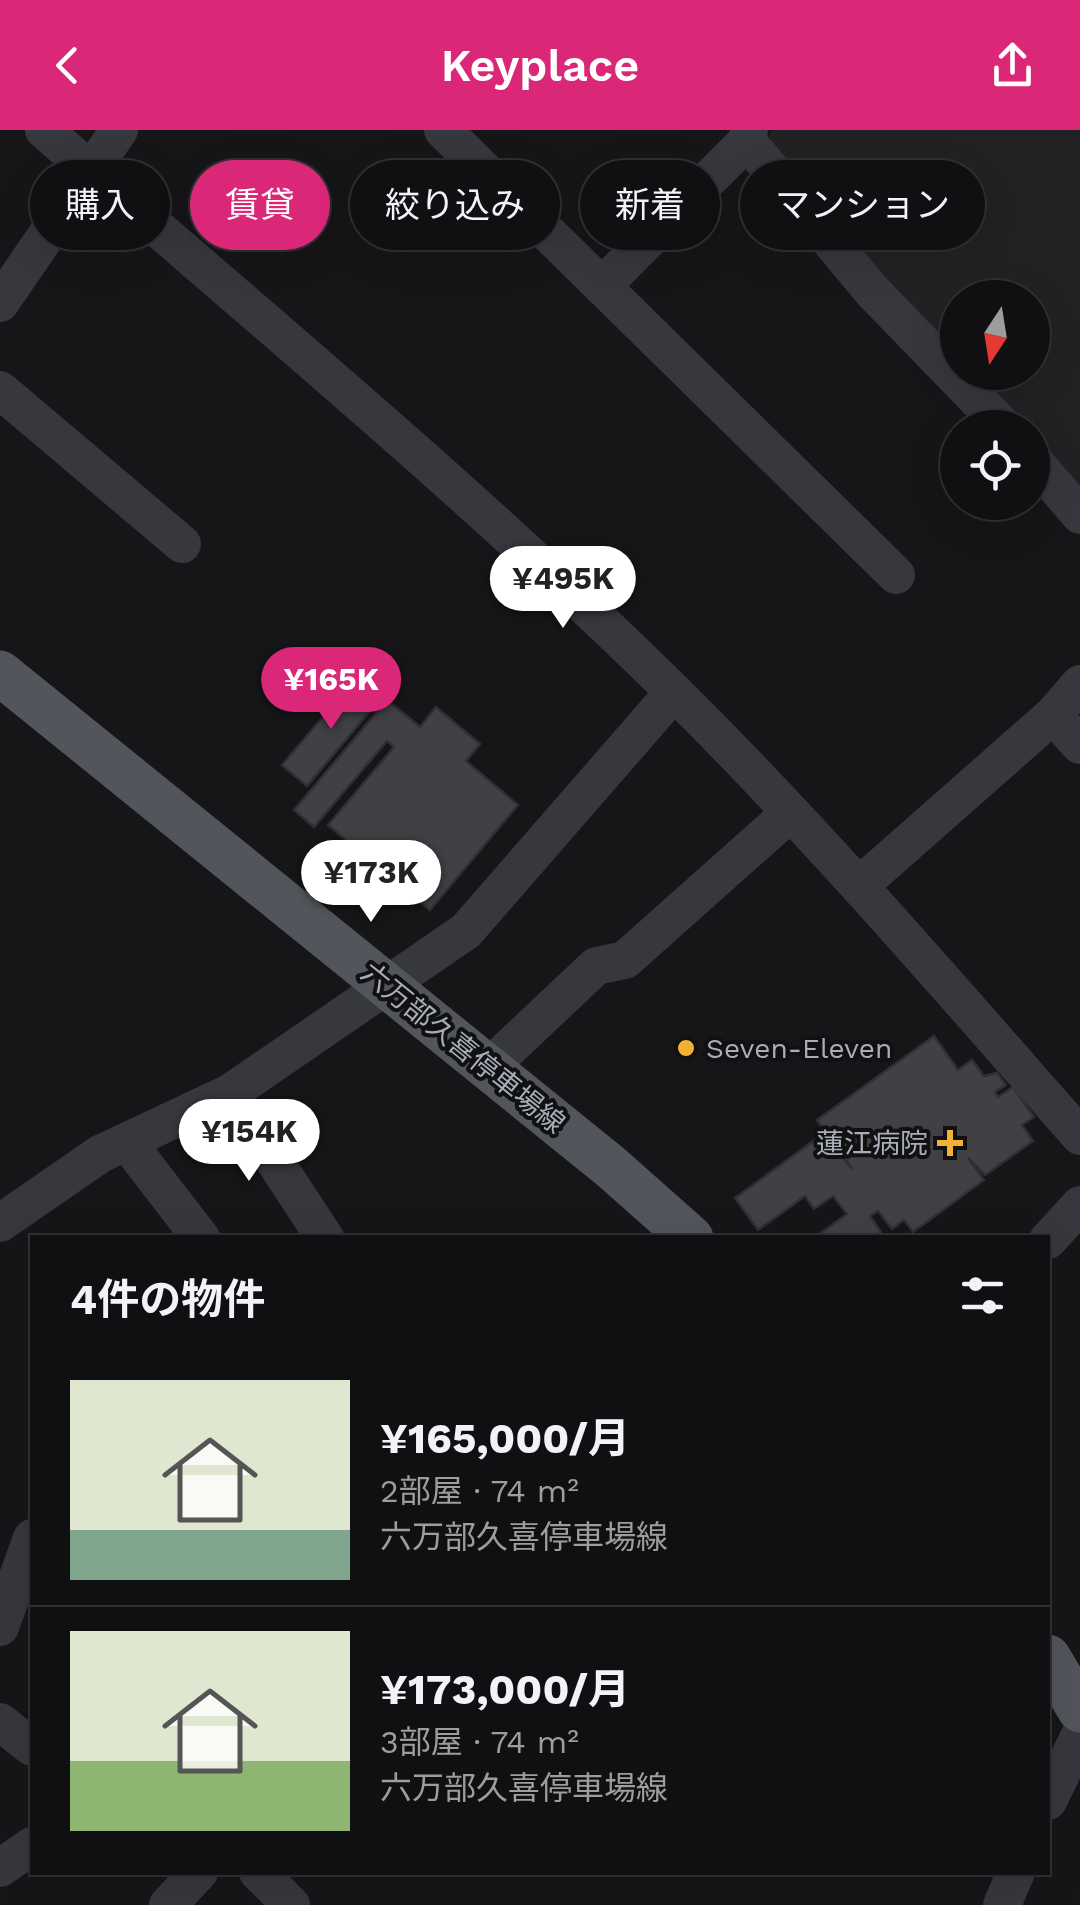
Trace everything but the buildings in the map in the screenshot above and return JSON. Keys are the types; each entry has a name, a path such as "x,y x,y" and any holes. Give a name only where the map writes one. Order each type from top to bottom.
{"main road":[{"name":"六万部久喜停車場線","path":"0,673 488,1068 670,1231"}],"street":[{"path":"44,130 78,160"},
{"path":"97,160 119,130"},
{"path":"443,130 896,575"},
{"path":"602,286 748,136 873,292 988,410"},
{"path":"170,240 548,570 674,692 859,886 1080,1136"},
{"path":"0,303 36,250"},
{"path":"0,390 182,544"},
{"path":"1050,480 1080,515"},
{"path":"859,886 1053,714 1080,684"},
{"path":"0,1223 100,1154 230,1093 466,931 674,692"},
{"path":"1053,714 1080,745"},
{"path":"488,1068 596,966 625,960 790,813"},
{"path":"230,1093 323,1235"},
{"path":"126,1142 200,1235"},
{"path":"1050,1238 1080,1205"},
{"path":"0,1627 30,1544"},
{"path":"0,1722 30,1745"},
{"path":"1050,1798 1080,1735"},
{"path":"0,1868 30,1847"},
{"path":"168,1905 197,1875"},
{"path":"261,1875 291,1905"},
{"path":"1002,1905 1015,1875"}],"shaded area":[{"path":"771,130 1080,130 1080,501 1050,467 1050,410 1000,410 981,390 1050,390 1050,280 940,280 940,344 857,250 985,250 985,160 778,160 767,148"}],"place":[{"name":"Seven-Eleven","path":"686,1048"},
{"name":"蓮江病院","path":"950,1143"}]}
